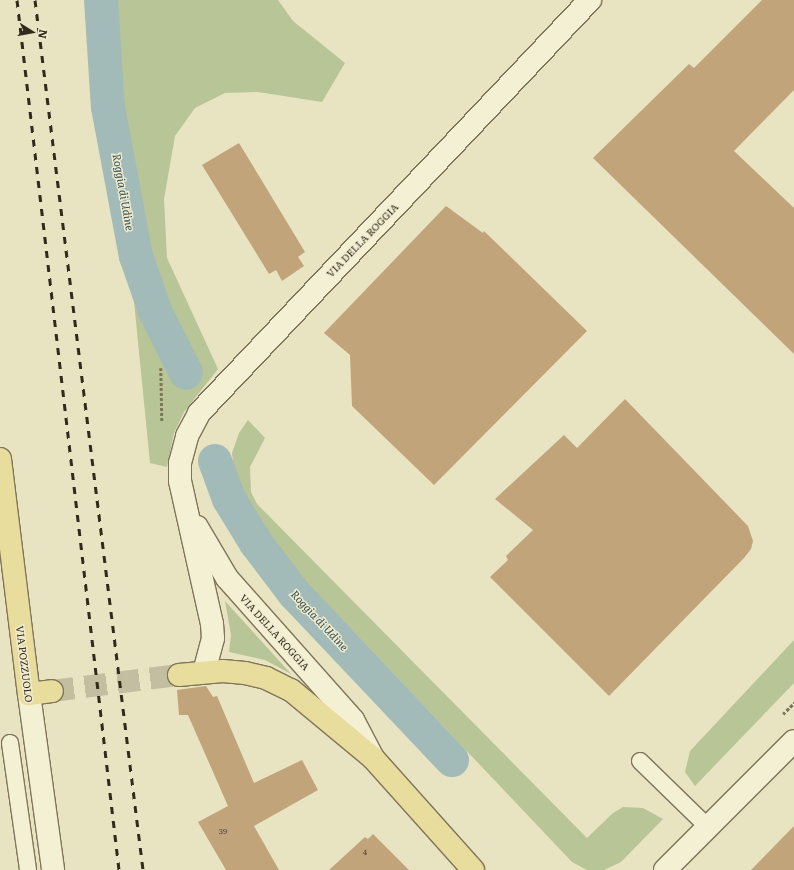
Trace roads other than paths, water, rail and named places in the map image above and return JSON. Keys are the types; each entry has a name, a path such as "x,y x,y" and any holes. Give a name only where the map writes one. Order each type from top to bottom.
{"main road":[{"name":"VIA POZZUOLO","path":"0,458 29,694"},
{"path":"179,675 204,672 245,673 266,678 291,690 373,758 473,870"},
{"path":"29,694 52,691"}],"street":[{"name":"VIA DELLA ROGGIA","path":"204,672 213,638 212,624 180,481 182,448 193,424 208,401 590,0"},
{"name":"VIA DELLA ROGGIA","path":"184,501 208,549 227,578 352,720 373,758"},
{"name":"VIA POZZUOLO","path":"29,694 53,870"},
{"path":"665,870 709,828 794,740"}],"lane":[{"path":"10,743 28,870"},
{"path":"640,761 709,828"}],"waterway":[{"name":"Roggia di Udine","path":"101,0 108,107 136,256 155,311 186,373"},
{"name":"Roggia di Udine","path":"215,461 229,499 256,543 294,593 452,760"}],"tunnel":[{"path":"52,691 179,675"}],"railway":[{"path":"17,0 119,870"},
{"path":"35,0 143,870"}]}
